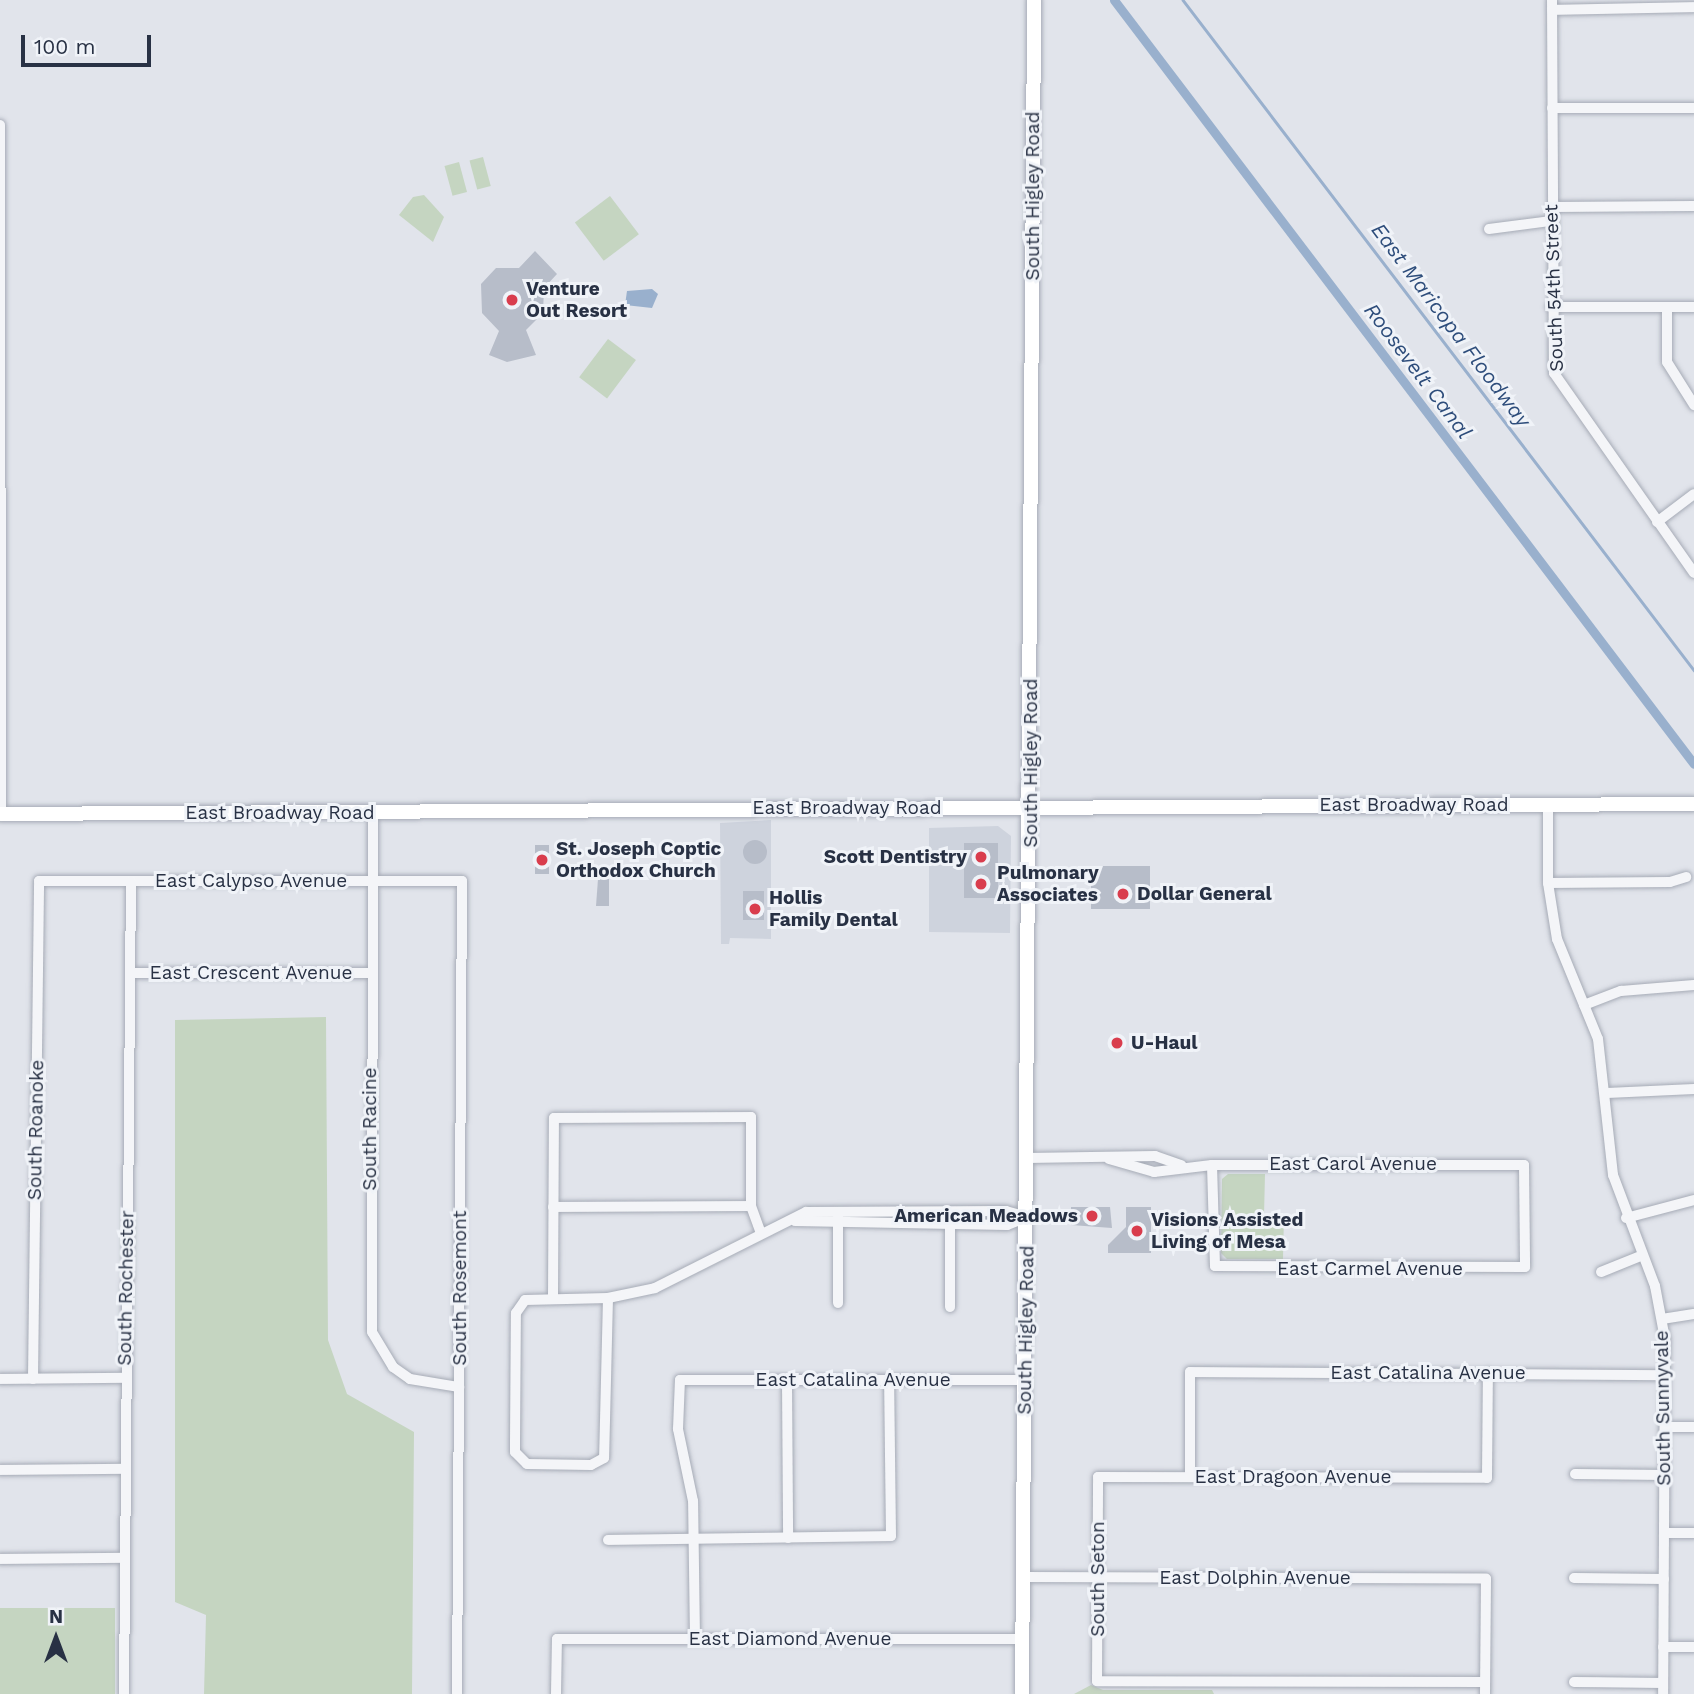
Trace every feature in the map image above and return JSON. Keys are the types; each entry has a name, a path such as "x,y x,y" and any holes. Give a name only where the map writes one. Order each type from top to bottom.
{"main road":[{"name":"South Higley Road","path":"1022,1694 1031,807 1034,0"},
{"name":"East Broadway Road","path":"0,814 1694,804"}],"street":[{"path":"1552,5 1694,7"},
{"name":"South 54th Street","path":"1552,5 1551,307 1554,373 1560,388 1694,573"},
{"path":"1552,108 1694,108"},
{"path":"0,125 0,814"},
{"path":"1552,207 1694,206"},
{"path":"1489,229 1551,221"},
{"path":"1551,307 1694,307"},
{"path":"1667,307 1667,362 1694,405"},
{"path":"1657,522 1694,494"},
{"name":"South Sunnyvale","path":"1548,804 1548,883 1557,939 1598,1040 1607,1093 1610,1161 1626,1218 1643,1255 1662,1318 1665,1374 1663,1688"},
{"name":"South Racine","path":"373,813 372,1332 393,1367 410,1379 459,1387"},
{"path":"1548,883 1670,883 1686,877"},
{"name":"East Calypso Avenue","path":"39,881 462,881"},
{"name":"South Roanoke","path":"33,1379 39,881"},
{"name":"South Rochester","path":"124,1694 131,881"},
{"name":"South Rosemont","path":"457,1694 462,881"},
{"name":"East Crescent Avenue","path":"130,973 372,973"},
{"path":"1584,1005 1621,991 1694,985"},
{"path":"1607,1093 1694,1089"},
{"path":"553,1298 554,1118 751,1117 751,1206 760,1231"},
{"name":"East Carol Avenue","path":"1027,1158 1109,1159 1154,1172 1174,1172 1181,1166 1212,1165 1524,1165 1525,1267"},
{"name":"East Carmel Avenue","path":"1212,1165 1215,1266 1525,1267"},
{"path":"1626,1218 1694,1200"},
{"path":"553,1207 751,1206"},
{"path":"795,1221 806,1212 838,1211 1006,1211 1027,1217"},
{"path":"838,1211 838,1303"},
{"path":"950,1211 950,1307"},
{"path":"608,1298 606,1452 591,1465 527,1464 515,1452 516,1312 531,1297 608,1298 655,1289 760,1231 795,1221 838,1224 1007,1225 1027,1217"},
{"path":"1601,1272 1643,1255"},
{"path":"1662,1318 1694,1314"},
{"name":"East Catalina Avenue","path":"1191,1477 1190,1372 1665,1374"},
{"name":"East Dragoon Avenue","path":"1098,1477 1488,1478 1488,1373"},
{"path":"0,1379 125,1378"},
{"name":"East Catalina Avenue","path":"694,1540 693,1501 678,1429 680,1380 1025,1380"},
{"path":"787,1380 788,1538"},
{"path":"608,1540 891,1536 889,1380"},
{"path":"1665,1427 1694,1427"},
{"path":"0,1470 125,1469"},
{"path":"1575,1474 1665,1475"},
{"name":"South Seton","path":"1098,1477 1097,1681 1485,1688"},
{"path":"1664,1533 1694,1533"},
{"path":"694,1540 695,1639"},
{"path":"0,1559 125,1558"},
{"name":"East Dolphin Avenue","path":"1023,1577 1486,1579 1485,1688"},
{"path":"1574,1578 1664,1579"},
{"name":"East Diamond Avenue","path":"556,1694 556,1639 1023,1639"},
{"path":"1663,1647 1694,1647"},
{"path":"1574,1682 1663,1688"}],"shaded area":[{"path":"771,820 771,939 730,938 729,944 721,944 720,823"},
{"path":"998,826 1011,836 1010,933 929,932 929,828"}],"green space":[{"path":"483,157 491,186 477,190 469,161"},
{"path":"459,162 467,192 453,196 445,166"},
{"path":"424,195 444,217 433,242 399,215 413,197"},
{"path":"610,196 639,234 604,261 575,222"},
{"path":"608,339 636,360 607,398 579,377"},
{"path":"326,1017 328,1340 347,1394 414,1432 412,1694 204,1694 206,1615 175,1602 175,1020"},
{"path":"1228,1174 1265,1174 1264,1216 1284,1216 1283,1259 1227,1259 1221,1253 1222,1179"},
{"path":"0,1608 115,1608 115,1694 0,1694"},
{"path":"1091,1685 1103,1690 1212,1690 1214,1694 1074,1694"}],"water":[{"path":"652,289 658,294 652,308 625,305 627,291"}],"building":[{"name":"Venture Out Resort","path":"535,251 557,274 544,288 543,313 526,330 536,355 507,362 489,355 499,331 482,313 481,284 496,268 519,268"},
{"path":"755,840 763,844 767,852 763,860 755,864 747,860 743,852 747,844"},
{"path":"964,843 998,843 998,898 964,898"},
{"name":"St. Joseph Coptic Orthodox Church","path":"535,845 549,845 549,874 535,874"},
{"name":"Dollar General","path":"1091,866 1150,866 1150,909 1091,909"},
{"path":"598,879 609,879 609,906 596,906"},
{"name":"Hollis Family Dental","path":"743,891 764,891 764,920 743,920"},
{"name":"American Meadows","path":"1071,1207 1110,1207 1112,1228 1071,1225"},
{"name":"Visions Assisted Living of Mesa","path":"1126,1207 1151,1207 1151,1253 1108,1253 1108,1245 1126,1227"}],"waterway":[{"name":"Roosevelt Canal","path":"1114,0 1694,764"},
{"name":"East Maricopa Floodway","path":"1183,0 1694,670"}],"place":[{"name":"Venture Out Resort","path":"512,300"},
{"name":"Scott Dentistry","path":"981,857"},
{"name":"St. Joseph Coptic Orthodox Church","path":"542,860"},
{"name":"Pulmonary Associates","path":"981,884"},
{"name":"Dollar General","path":"1123,894"},
{"name":"Hollis Family Dental","path":"755,909"},
{"name":"U-Haul","path":"1117,1043"},
{"name":"American Meadows","path":"1092,1216"},
{"name":"Visions Assisted Living of Mesa","path":"1137,1231"}]}
